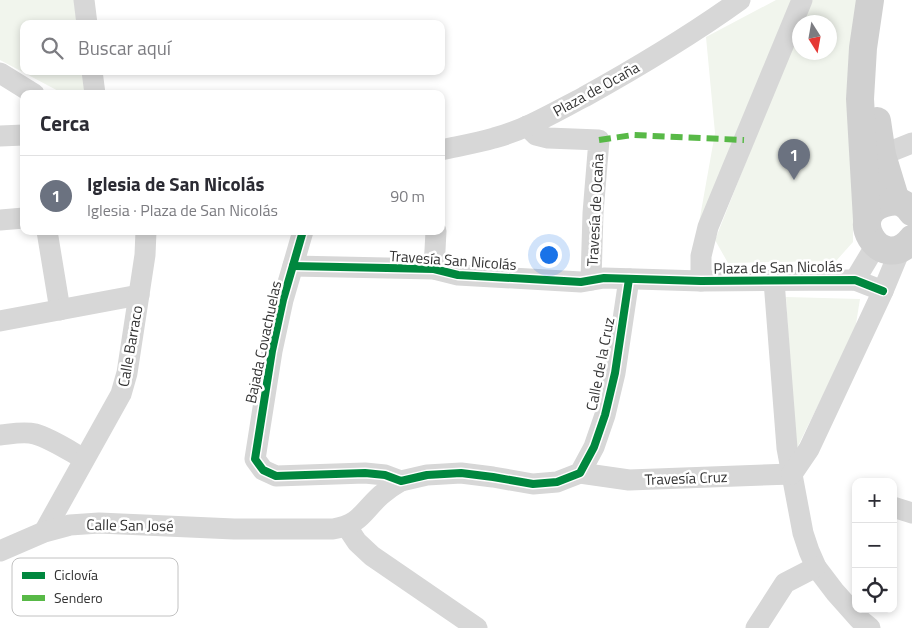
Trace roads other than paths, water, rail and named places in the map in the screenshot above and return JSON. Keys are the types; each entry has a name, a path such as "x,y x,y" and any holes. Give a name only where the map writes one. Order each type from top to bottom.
{"main road":[{"path":"870,0 862,48 860,99 895,241"},
{"path":"885,0 875,72 877,125 882,155 904,206"},
{"path":"895,241 872,210 882,203 904,206"}],"street":[{"path":"84,0 86,20"},
{"name":"Plaza de Ocaña","path":"445,150 494,138 527,126 619,78 740,0"},
{"name":"Plaza de San Nicolás","path":"802,0 708,227 701,256 701,282 855,280 883,291"},
{"path":"0,74 27,90"},
{"path":"93,75 94,90"},
{"name":"Plaza de Ocaña","path":"527,126 536,134 548,138 599,140"},
{"path":"0,136 20,135"},
{"name":"Travesía de Ocaña","path":"591,280 593,213 599,140"},
{"path":"882,155 912,143"},
{"path":"0,220 20,218"},
{"path":"48,235 60,310"},
{"name":"Calle Barraco","path":"44,532 122,394 127,373 146,235"},
{"name":"Bajada Covachuelas","path":"302,235 283,300 272,351 255,460 263,470 276,476 365,473 385,475 401,481"},
{"path":"434,269 436,235"},
{"path":"792,474 809,449 883,291 895,241"},
{"name":"Plaza de San Nicolás","path":"855,280 895,241"},
{"name":"Travesía San Nicolás","path":"293,266 434,269 458,275 581,282 604,278 701,282"},
{"name":"Calle de la Cruz","path":"580,473 594,447 605,415 615,372 629,279"},
{"name":"Plaza de San Nicolás","path":"774,281 787,448 803,533 808,551 816,567 835,592 859,619 870,628"},
{"path":"0,321 138,296"},
{"path":"0,435 34,433 47,438 84,459"},
{"path":"478,628 372,556 357,542 347,527 359,519 381,495 401,481 427,475 461,474 533,484 557,482 580,473"},
{"name":"Travesía Cruz","path":"580,473 629,480 792,474"},
{"path":"897,508 912,514"},
{"name":"Calle San José","path":"0,551 44,532 70,525 99,523 234,529 311,530 347,527"},
{"path":"756,628 784,583 816,567"}],"place":[{"name":"Iglesia de San Nicolás","path":"794,180"}]}
